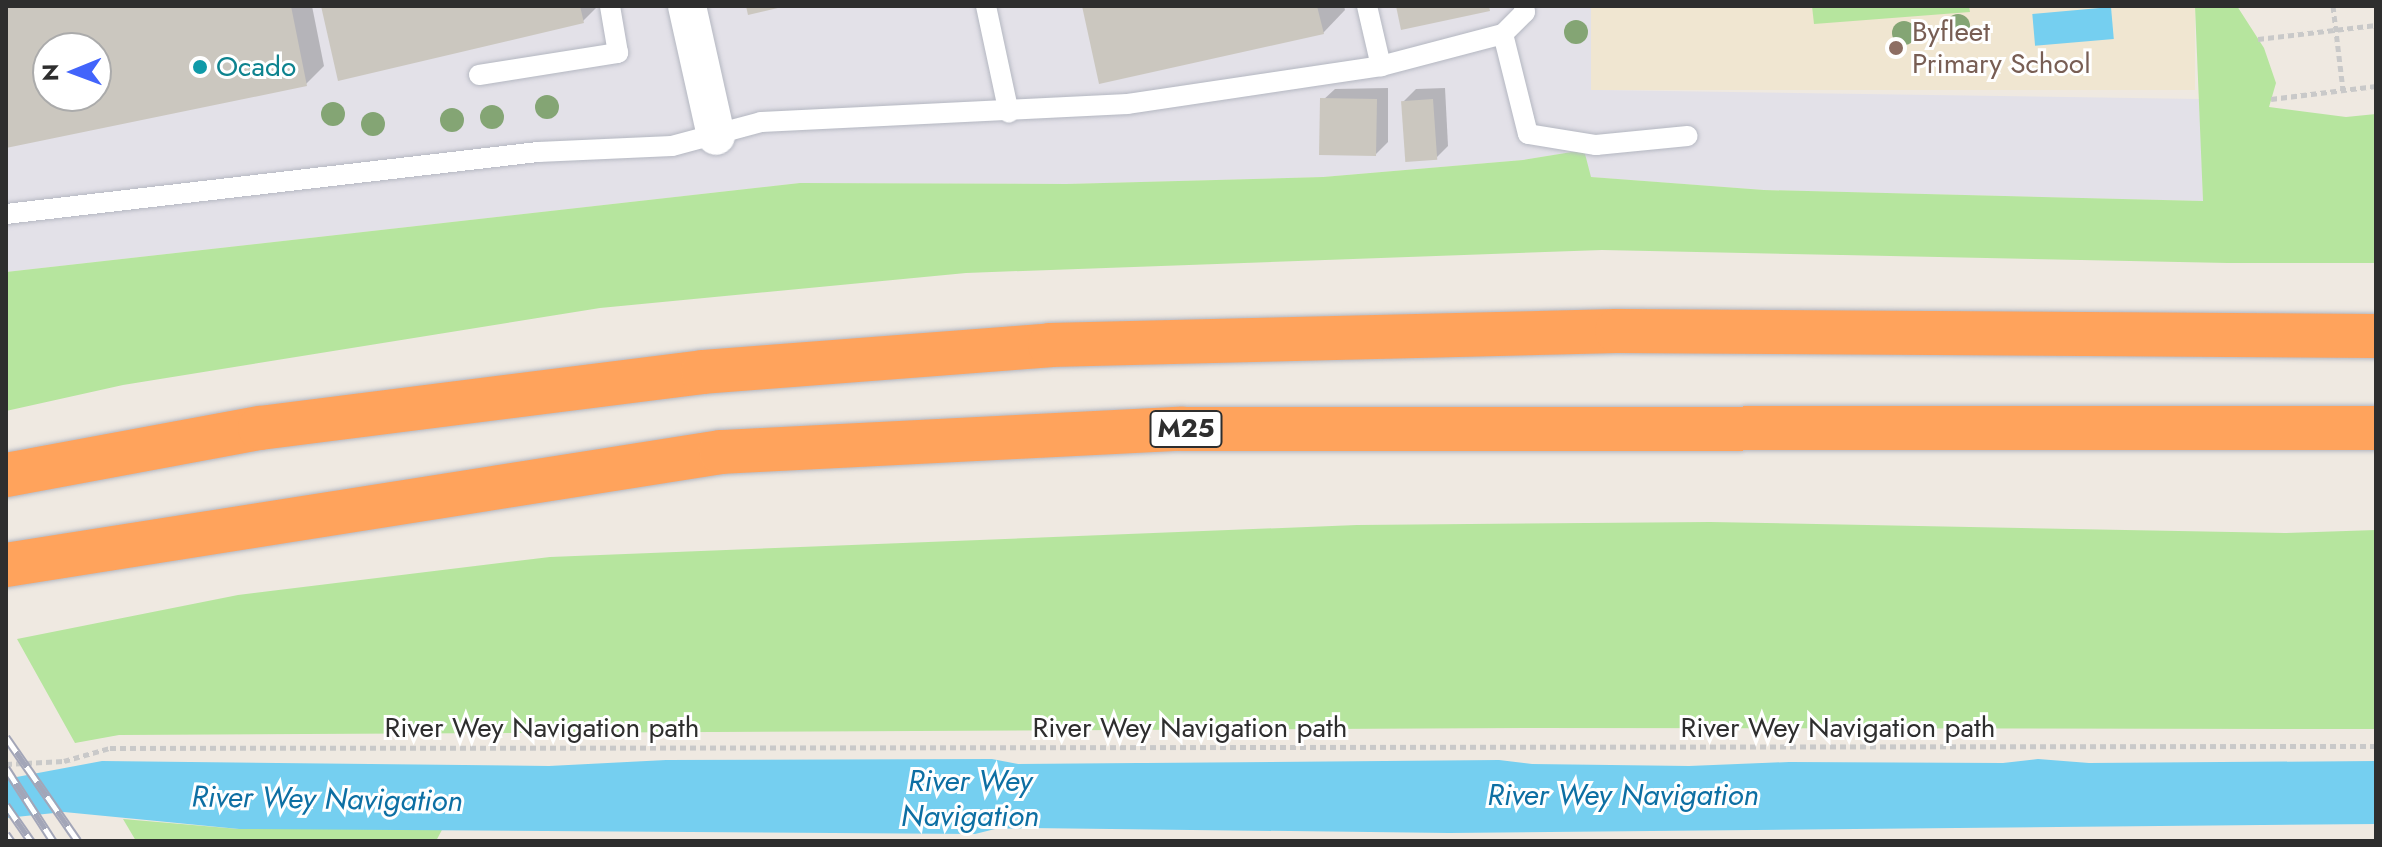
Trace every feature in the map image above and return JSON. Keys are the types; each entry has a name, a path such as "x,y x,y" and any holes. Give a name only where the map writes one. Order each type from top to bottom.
{"highway":[{"path":"6,475 260,428 703,372 1050,345 1617,331 2376,336"},
{"name":"M25","path":"6,565 721,452 1181,429 2376,428"}],"street":[{"path":"687,6 716,136"}],"lane":[{"path":"479,75 618,53 610,6"},
{"path":"986,6 1009,113"},
{"path":"1367,6 1381,66"},
{"path":"6,214 499,156 672,146 761,122 1009,113 1128,104 1381,66 1503,34 1525,12 1524,6"},
{"path":"1503,34 1528,134 1596,145 1688,136"}],"path":[{"path":"2333,6 2343,90"},
{"path":"2258,39 2376,25"},
{"path":"2271,99 2376,86"},
{"name":"River Wey Navigation path","path":"6,764 64,761 110,748 2376,746"}],"shaded area":[{"path":"6,6 1591,6 1601,90 2200,99 2203,201 1764,190 1590,177 1584,150 1523,160 1323,177 1066,184 800,183 6,272"},
{"name":"Byfleet Primary School","path":"1591,6 2195,6 2195,90 1591,90"}],"green space":[{"path":"1812,6 1969,6 1970,12 1814,24"},
{"path":"2195,6 2237,6 2264,48 2276,83 2269,107 2346,117 2376,114 2376,263 2228,263 1602,250 966,273 600,308 123,385 6,411 6,272 800,183 1066,184 1323,177 1523,160 1584,150 1591,177 1764,190 2203,201"},
{"path":"1710,522 2285,533 2376,530 2376,729 1534,728 119,735 75,743 17,639 238,595 550,557 1357,525"},
{"path":"123,819 239,829 443,828 436,841 136,841"}],"water":[{"path":"2111,7 2114,39 2035,46 2032,14"},
{"name":"River Wey Navigation","path":"992,759 1018,764 1499,760 1532,764 1689,766 1789,762 2003,763 2038,759 2089,763 2376,761 2376,824 1449,833 1030,828 995,829 975,834 239,829 64,812 6,818 6,779 102,761 549,766 666,760"}],"building":[{"name":"Ocado","path":"6,6 291,6 307,86 6,148"},
{"path":"321,6 580,6 584,23 338,81"},
{"path":"746,6 781,6 782,7 748,15"},
{"path":"1082,6 1317,6 1324,34 1099,84"},
{"path":"1396,6 1489,6 1490,11 1401,30"},
{"path":"1320,98 1377,99 1376,156 1319,155"},
{"path":"1433,99 1437,160 1405,162 1401,101"}],"railway":[{"path":"6,737 78,841"},
{"path":"6,768 53,841"},
{"path":"6,805 31,841"},
{"path":"6,834 11,841"}],"place":[{"name":"Byfleet Primary School","path":"1896,48"},
{"name":"Ocado","path":"200,67"}]}
